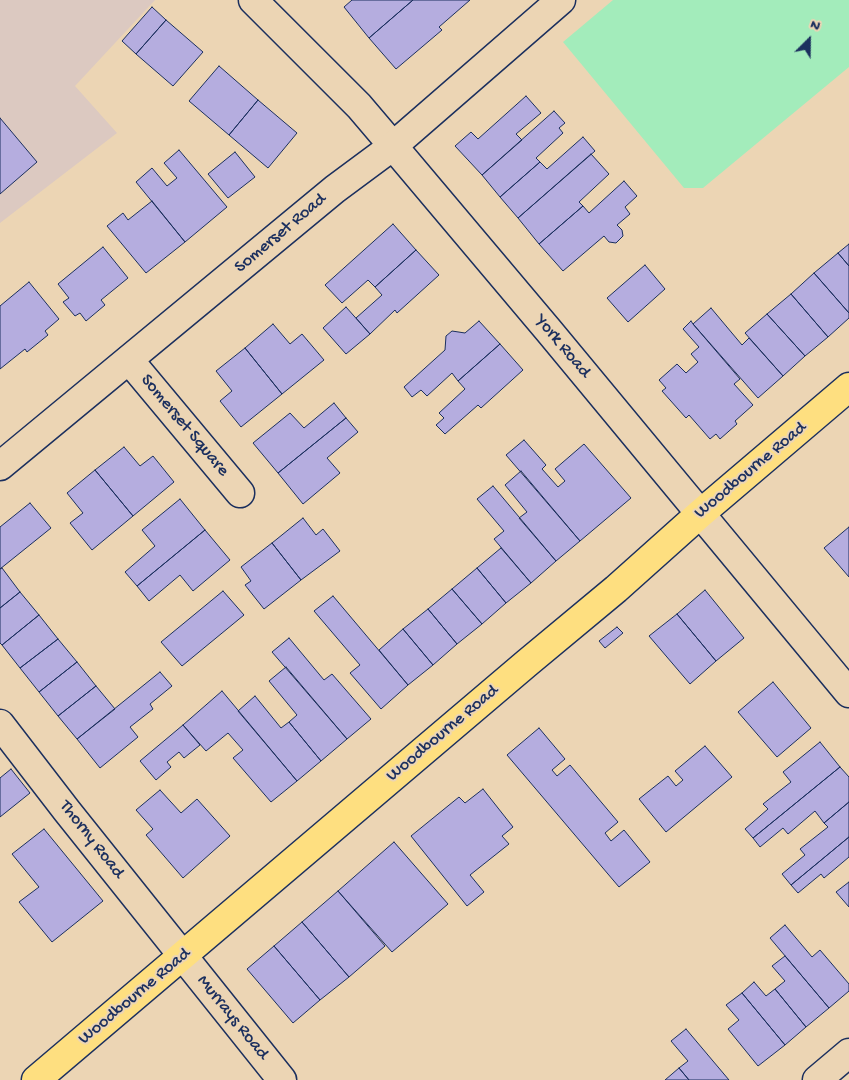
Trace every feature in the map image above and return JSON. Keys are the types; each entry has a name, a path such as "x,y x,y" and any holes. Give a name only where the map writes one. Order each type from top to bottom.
{"main road":[{"name":"Somerset Road","path":"0,466 335,189 393,146 561,0"},
{"name":"York Road","path":"258,5 359,106 550,331 849,693"},
{"name":"Somerset Square","path":"129,360 240,493"},
{"name":"Woodbourne Road","path":"36,1080 616,589 701,513 849,387"},
{"name":"Thorny Road","path":"0,724 183,956"},
{"name":"Murrays Road","path":"183,956 282,1080"},
{"path":"817,1080 849,1053"}],"shaded area":[{"path":"0,0 155,0 75,86 117,133 0,223"}],"green space":[{"path":"613,0 849,0 849,67 703,188 684,188 563,42"}],"building":[{"path":"352,0 413,0 369,38 344,7"},
{"path":"413,0 470,0 439,27 442,30 396,69 369,38"},
{"path":"152,7 166,20 136,54 122,41"},
{"path":"166,20 203,52 173,86 136,54"},
{"path":"219,66 258,100 229,135 189,101"},
{"path":"526,96 541,113 516,134 522,140 482,175 455,146 471,132 478,139"},
{"path":"258,100 297,133 268,168 229,135"},
{"path":"554,111 565,123 559,128 563,133 536,158 540,162 500,197 482,175"},
{"path":"0,118 37,162 0,194"},
{"path":"583,137 595,151 518,218 500,197 540,162 547,169"},
{"path":"179,150 227,207 185,242 136,182 152,168 167,186 177,178 164,163"},
{"path":"235,152 255,177 228,198 208,174"},
{"path":"591,154 609,174 579,202 583,206 539,244 518,218"},
{"path":"624,181 637,196 625,207 630,214 617,225 622,230 623,236 616,243 609,242 604,236 563,271 539,244 583,206 589,213"},
{"path":"152,201 185,242 146,273 107,226 123,213 128,220"},
{"path":"393,224 416,250 375,287 368,280 342,303 325,285"},
{"path":"849,244 849,266 838,253"},
{"path":"103,247 128,278 101,300 105,305 86,321 80,313 75,316 63,302 69,298 58,284"},
{"path":"416,250 439,275 397,313 395,310 370,334 356,318 382,295 375,287"},
{"path":"838,253 849,266 849,313 814,273"},
{"path":"645,265 665,289 628,322 607,298"},
{"path":"814,273 849,313 849,318 828,337 791,294"},
{"path":"29,282 59,319 45,331 48,335 27,352 25,349 0,369 0,306"},
{"path":"791,294 828,337 805,356 767,314"},
{"path":"346,307 370,334 346,354 323,328"},
{"path":"711,308 742,345 749,338 783,376 758,398 693,324"},
{"path":"767,314 805,356 783,376 745,333"},
{"path":"479,321 500,344 458,381 452,373 427,396 421,390 412,397 404,387 445,350 446,336 452,331 465,333"},
{"path":"691,321 740,379 734,384 753,405 735,421 737,424 720,439 716,434 710,439 689,415 686,418 662,391 666,388 659,380 677,364 686,373 698,362 691,354 699,347 683,329"},
{"path":"273,324 290,344 302,334 324,360 282,394 245,348"},
{"path":"500,344 523,370 481,408 478,405 445,434 436,425 444,418 439,413 465,389 458,381"},
{"path":"245,348 282,394 241,427 220,401 232,391 216,371"},
{"path":"334,403 346,418 278,473 253,443 290,413 304,428"},
{"path":"346,418 358,432 327,458 340,473 303,504 278,473"},
{"path":"524,440 546,465 542,469 558,487 565,481 555,469 584,444 631,498 580,541 506,455"},
{"path":"124,447 140,466 153,456 174,482 133,516 95,470"},
{"path":"95,470 133,516 92,550 70,523 83,513 67,493"},
{"path":"521,471 580,541 556,561 519,518 527,512 505,485"},
{"path":"493,486 556,561 531,583 494,539 504,531 477,499"},
{"path":"180,499 205,530 137,586 125,572 155,546 142,530"},
{"path":"30,503 51,528 0,569 0,527"},
{"path":"303,518 316,535 323,529 340,551 301,580 272,543"},
{"path":"849,527 849,577 824,548"},
{"path":"205,530 230,560 193,591 180,575 149,601 137,586"},
{"path":"272,543 301,580 264,609 245,585 251,581 241,567"},
{"path":"501,548 531,583 506,603 477,568"},
{"path":"2,568 20,592 0,608 0,569"},
{"path":"477,568 506,603 482,624 452,589"},
{"path":"452,589 482,624 457,644 428,609"},
{"path":"705,590 744,638 716,661 677,614"},
{"path":"223,591 244,615 182,666 161,642"},
{"path":"20,592 39,615 2,645 0,643 0,608"},
{"path":"333,596 408,685 381,709 350,673 360,665 314,611"},
{"path":"428,609 457,644 433,665 403,629"},
{"path":"677,614 716,661 690,684 649,636"},
{"path":"39,615 58,639 20,668 2,645"},
{"path":"617,627 623,633 605,648 599,641"},
{"path":"403,629 433,665 408,685 379,650"},
{"path":"289,638 324,680 332,674 371,719 347,739 272,652"},
{"path":"58,639 77,662 39,692 20,668"},
{"path":"77,662 96,686 58,716 39,692"},
{"path":"286,667 347,739 321,761 289,722 297,715 269,681"},
{"path":"160,672 172,686 150,704 153,709 130,727 138,737 100,768 77,739"},
{"path":"773,682 811,728 777,757 738,712"},
{"path":"96,686 115,709 77,739 58,716"},
{"path":"222,691 297,781 271,802 233,758 243,750 228,733 206,751 183,725"},
{"path":"255,696 281,728 289,722 321,761 297,781 238,711"},
{"path":"183,725 200,745 184,758 179,752 167,762 171,767 156,780 140,761"},
{"path":"539,728 565,759 552,770 557,776 570,765 618,822 605,833 611,841 624,830 650,862 619,887 507,755"},
{"path":"820,742 840,767 753,838 745,829 768,809 763,804 791,782 783,772"},
{"path":"705,746 732,777 666,832 639,799 668,776 676,786 683,780 675,771"},
{"path":"840,767 849,777 849,802 824,823 815,811 788,834 783,828 760,847 753,838"},
{"path":"11,769 30,793 0,817 0,778"},
{"path":"483,789 513,827 502,836 509,844 470,875 484,892 467,906 411,836 459,797 465,803"},
{"path":"160,790 181,813 197,799 230,836 183,878 146,835 153,829 136,810"},
{"path":"849,802 849,837 791,885 782,874 805,855 800,849 828,827 824,823"},
{"path":"44,829 103,901 52,942 19,902 39,887 12,854"},
{"path":"849,837 849,857 824,878 821,874 798,893 791,885"},
{"path":"394,842 448,904 392,952 338,891"},
{"path":"849,882 849,907 836,892"},
{"path":"338,891 385,946 349,977 302,922"},
{"path":"302,922 349,977 320,1000 274,946"},
{"path":"785,925 812,957 820,950 849,984 849,991 829,1008 770,938"},
{"path":"274,946 320,1000 293,1023 247,969"},
{"path":"785,956 829,1008 806,1027 775,989 785,981 772,966"},
{"path":"754,982 766,996 775,989 806,1027 785,1045 742,993"},
{"path":"742,993 785,1045 758,1066 728,1029 739,1020 726,1005"},
{"path":"686,1029 729,1080 689,1080 679,1068 688,1061 671,1041"},
{"path":"679,1068 689,1080 665,1080"}]}
